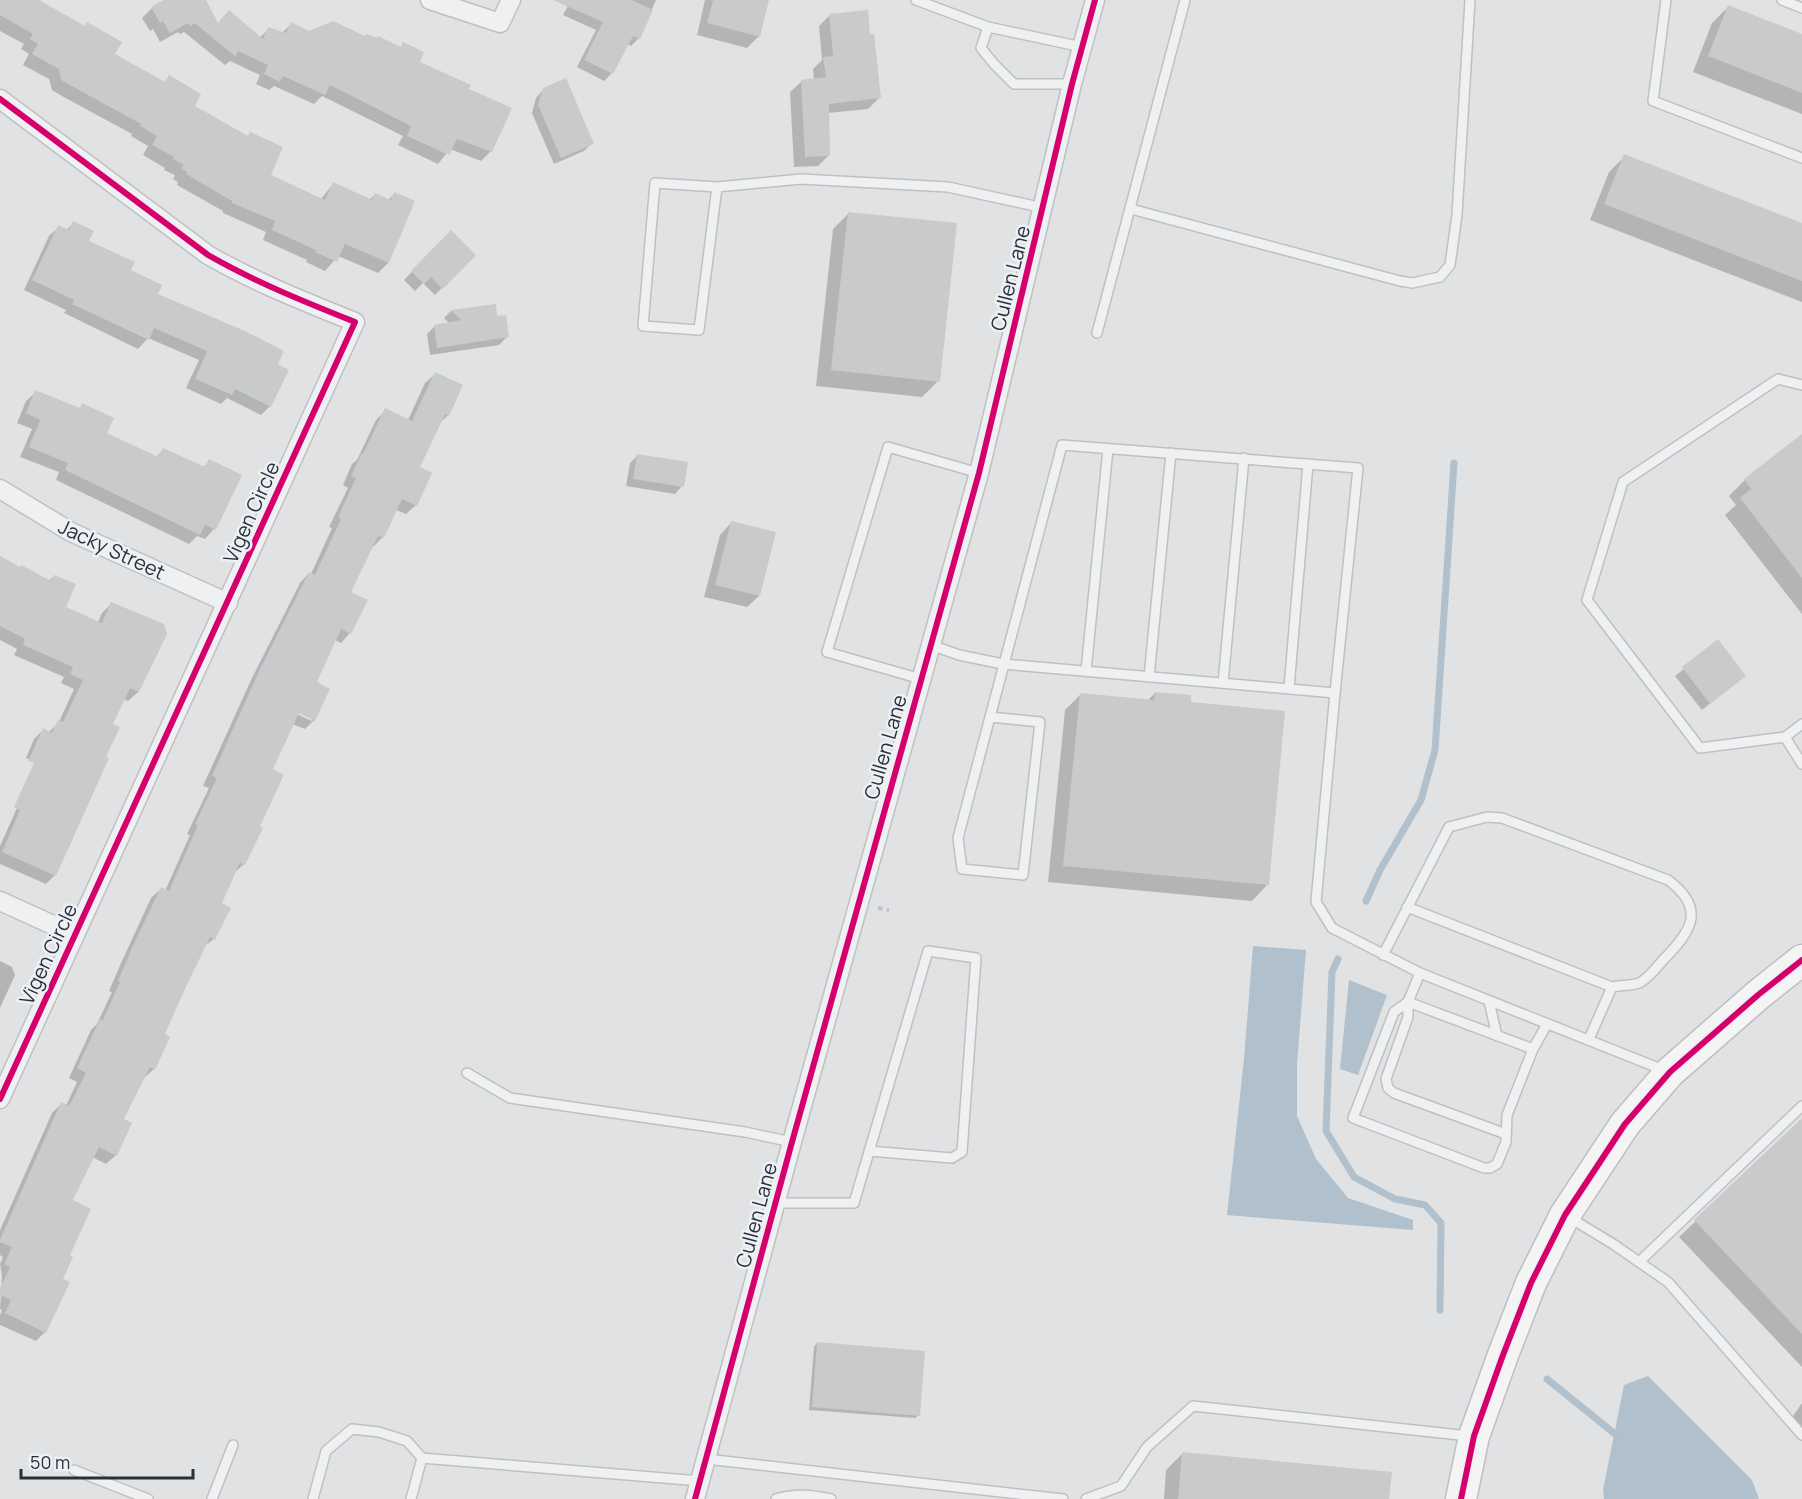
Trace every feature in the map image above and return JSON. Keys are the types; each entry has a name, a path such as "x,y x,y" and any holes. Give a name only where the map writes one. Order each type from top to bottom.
{"main road":[{"path":"1461,1499 1474,1436 1531,1283 1565,1215 1625,1124 1670,1072 1802,960"}],"street":[{"path":"430,0 500,23 511,0"},
{"name":"Cullen Lane","path":"695,1499 979,473 1072,84 1095,0"},
{"name":"Vigen Circle","path":"0,99 208,255 273,289 355,322 0,1099"},
{"name":"Jacky Street","path":"0,489 71,532 228,603"},
{"path":"0,901 75,935"}],"lane":[{"path":"916,0 988,27 1082,47"},
{"path":"1097,333 1185,0"},
{"path":"1131,208 1400,281 1412,283 1440,277 1450,265 1457,215 1470,0"},
{"path":"1666,0 1653,101 1802,158"},
{"path":"1782,0 1802,8"},
{"path":"988,27 981,48 1014,84 1072,84"},
{"path":"717,187 699,330 643,327 655,183 717,187 801,178 948,187 1044,208"},
{"path":"1802,385 1778,379 1623,482 1587,600 1700,748 1785,737 1802,724"},
{"path":"990,717 1040,722 1023,875 962,869 958,838 1003,664 1062,445 1358,468 1316,902 1332,928 1420,973 1670,1072"},
{"path":"921,679 827,652 888,447 979,473"},
{"path":"1086,671 1108,449"},
{"path":"1149,677 1171,453"},
{"path":"1223,683 1244,458"},
{"path":"1288,688 1308,464"},
{"path":"931,645 958,655 1003,664 1335,693"},
{"path":"1785,737 1802,764"},
{"path":"1383,955 1407,907 1449,827 1487,817 1502,818 1668,880 1682,890 1691,907 1690,924 1683,940 1641,982 1611,987 1407,907"},
{"path":"777,1203 854,1203 869,1151 928,951 976,958 962,1152 952,1158 869,1151"},
{"path":"1420,973 1408,1002 1408,1017 1386,1079 1388,1088 1394,1093 1506,1134"},
{"path":"1588,1040 1611,987"},
{"path":"1488,1001 1497,1036"},
{"path":"1408,1002 1533,1049"},
{"path":"1408,1002 1394,1012 1353,1118 1484,1168 1497,1164 1506,1142 1508,1115 1533,1049 1546,1024"},
{"path":"467,1073 510,1098 745,1132 792,1142"},
{"path":"1639,1262 1802,1106"},
{"path":"1565,1215 1668,1282 1802,1435"},
{"path":"1086,1499 1121,1486 1147,1447 1193,1406 1474,1436"},
{"path":"313,1499 326,1450 352,1429 379,1432 407,1441 422,1458 700,1481"},
{"path":"212,1499 233,1445"},
{"path":"411,1499 422,1458"},
{"path":"706,1459 1063,1499"},
{"path":"74,1470 148,1499"},
{"path":"776,1499 799,1495 831,1499"}],"water":[{"path":"1253,946 1306,950 1297,1064 1297,1116 1316,1159 1348,1198 1413,1220 1413,1230 1227,1215 1244,1059"},
{"path":"1349,980 1387,995 1358,1075 1340,1069"},
{"path":"1648,1376 1752,1480 1759,1499 1604,1499 1603,1490 1624,1385"}],"building":[{"path":"0,0 39,0 85,26 87,22 122,42 115,54 165,82 169,75 201,94 195,106 248,136 250,132 283,147 271,175 325,200 333,182 372,200 375,193 391,200 394,192 415,201 389,263 345,244 337,262 272,230 275,221 232,203 186,174 187,172 181,168 184,165 152,145 157,136 140,126 141,124 61,80 59,69 32,54 38,44 30,39 33,34 0,15"},
{"path":"164,0 206,0 218,23 229,10 263,39 268,27 286,33 291,22 309,31 333,21 365,36 366,34 377,38 378,36 401,47 403,42 424,52 420,62 471,85 469,89 512,108 492,152 457,139 449,155 407,136 411,126 330,85 325,95 283,76 280,82 264,74 268,65 238,51 236,57 195,23 190,26 188,23 170,33 163,21 160,23 151,7"},
{"path":"553,0 632,0 653,10 640,39 633,36 613,74 584,60 603,22"},
{"path":"713,0 769,0 760,37 707,23"},
{"path":"1728,5 1802,34 1802,93 1708,56"},
{"path":"868,10 870,34 874,34 881,98 829,104 830,156 805,157 801,80 826,77 823,57 833,56 829,14"},
{"path":"566,78 594,144 561,158 538,105 543,88"},
{"path":"1624,154 1802,223 1802,281 1604,204"},
{"path":"848,212 957,223 940,382 831,370"},
{"path":"73,221 94,231 89,241 135,262 131,270 162,285 158,294 245,331 284,351 278,364 289,370 271,407 235,389 232,395 195,379 207,351 154,328 149,340 72,304 74,300 32,280 58,225 69,230"},
{"path":"451,230 476,255 443,289 431,277 424,284 411,271"},
{"path":"496,304 497,316 506,315 509,337 437,348 434,325 461,320 451,310"},
{"path":"435,372 463,385 449,416 445,414 420,467 432,473 417,506 402,499 384,538 378,536 351,592 368,600 351,634 341,629 317,682 330,689 315,721 299,713 273,769 284,775 260,826 263,828 245,865 240,862 222,903 231,908 215,940 210,937 165,1034 170,1037 155,1070 150,1067 124,1119 132,1123 117,1156 99,1147 73,1200 91,1209 70,1255 73,1257 63,1279 70,1282 46,1333 5,1313 11,1300 0,1295 0,1288 10,1267 4,1264 12,1247 0,1240 61,1102 69,1106 86,1073 77,1068 100,1019 103,1020 131,950 161,887 169,891 198,825 195,824 217,778 212,776 260,669 309,572 315,575 341,519 338,517 356,478 351,476 362,453 385,408 412,421"},
{"path":"35,390 80,408 82,403 114,418 107,433 158,457 163,448 205,467 209,459 242,475 216,530 205,525 200,535 65,470 68,463 29,447 40,420 26,413"},
{"path":"1802,434 1802,578 1740,498 1751,489 1744,479"},
{"path":"637,454 688,462 684,487 633,479"},
{"path":"731,521 776,532 760,596 715,585"},
{"path":"0,556 51,581 54,575 76,584 66,607 102,623 111,602 164,624 167,634 139,692 130,688 113,724 120,727 106,757 109,758 56,876 2,852 20,810 14,807 34,763 28,761 43,728 52,733 58,720 63,722 83,680 70,674 73,667 23,645 25,639 0,626"},
{"path":"1718,639 1746,676 1710,704 1682,667"},
{"path":"1155,692 1191,695 1191,702 1285,711 1269,885 1063,866 1080,693 1154,700"},
{"path":"1802,1118 1802,1334 1694,1220"},
{"path":"817,1342 925,1351 920,1416 812,1407"},
{"path":"1182,1452 1392,1472 1389,1499 1178,1499"}],"waterway":[{"path":"1366,901 1380,870 1421,800 1435,750 1454,463"},
{"path":"1338,959 1332,972 1326,1131 1354,1177 1395,1199 1425,1205 1441,1223 1440,1310"},
{"path":"1547,1379 1620,1438"}],"cycle path":[{"path":"695,1499 979,473 1072,84 1095,0"},
{"path":"0,99 208,255 262,283 355,322 0,1099"},
{"path":"1461,1499 1474,1436 1503,1355 1531,1283 1565,1215 1625,1124 1670,1072 1802,960"}]}
